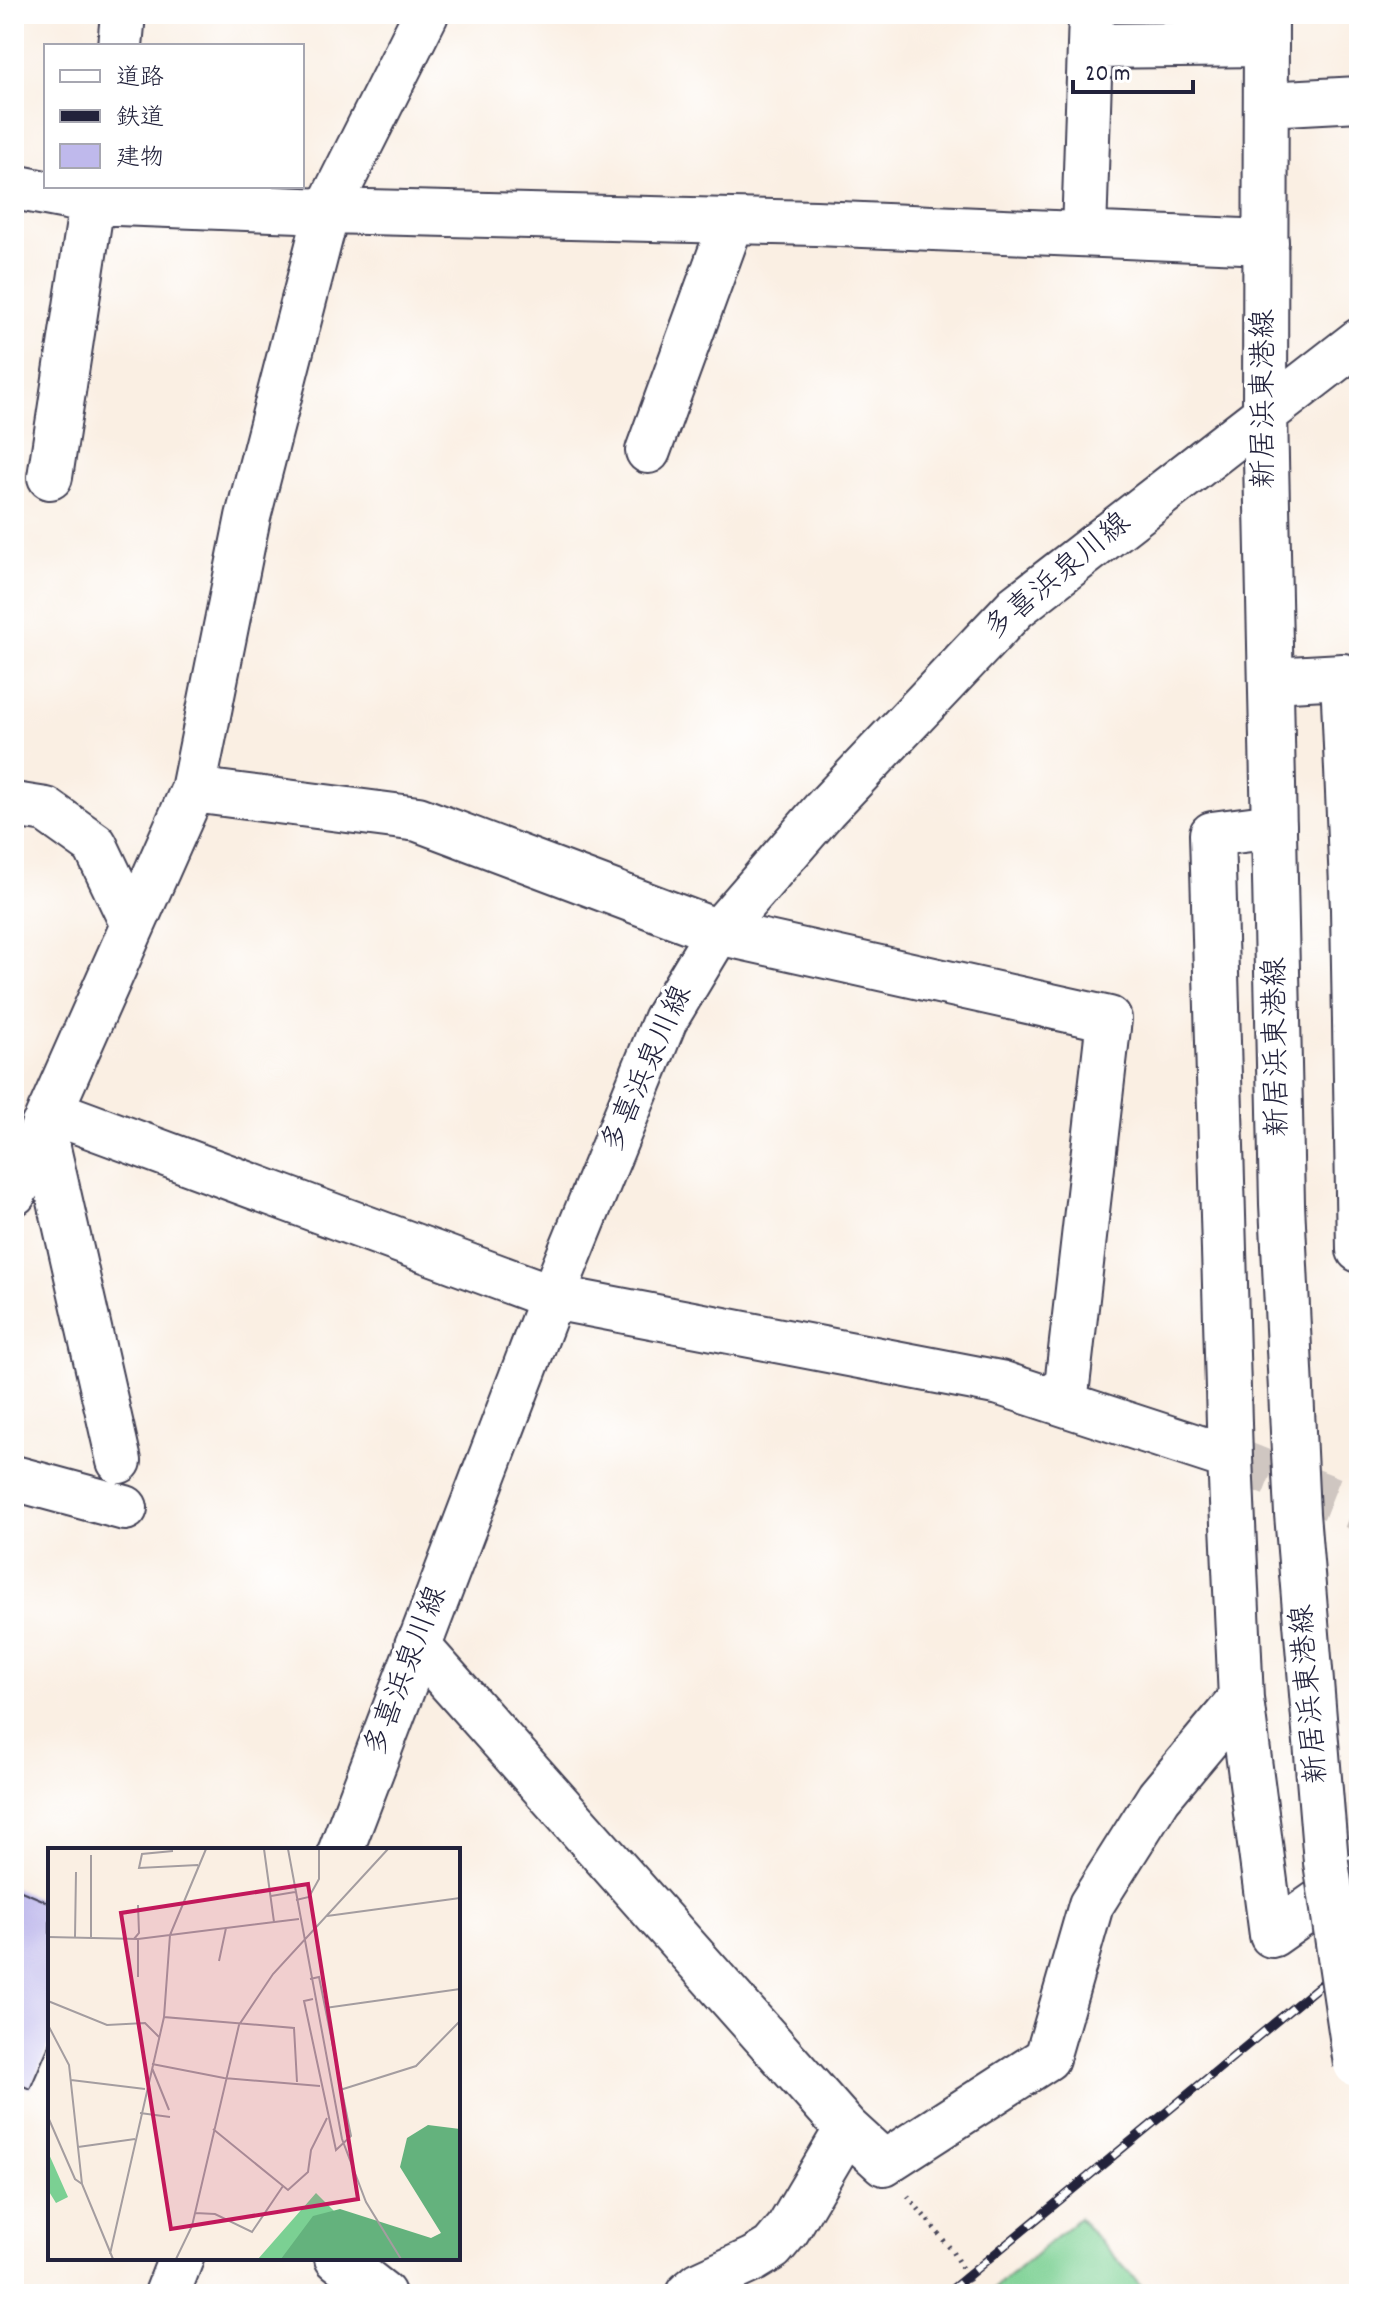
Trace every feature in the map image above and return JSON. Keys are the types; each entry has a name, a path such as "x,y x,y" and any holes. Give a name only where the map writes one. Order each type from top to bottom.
{"street":[{"path":"120,44 123,14"},
{"path":"14,1193 193,790 248,517 327,211 426,14"},
{"path":"1084,234 1090,30 1266,29"},
{"name":"新居浜東港線","path":"1266,29 1265,412 1282,1220 1297,1514 1342,1868 1357,2070"},
{"path":"1266,104 1359,99"},
{"path":"14,187 77,195 327,211 732,221 1266,242"},
{"path":"50,477 77,195"},
{"path":"648,451 732,221"},
{"name":"多喜浜泉川線","path":"342,1848 552,1297 665,1020 718,932 824,810 1016,607 1359,341"},
{"path":"1271,680 1343,676 1356,909 1359,1250"},
{"path":"193,790 418,819 718,932 1109,1019 1065,1403"},
{"path":"14,805 46,810 95,845 133,925"},
{"path":"1274,826 1212,834 1230,1458 1241,1699 1272,1935 1342,1868"},
{"path":"47,1119 552,1297 1000,1383 1230,1458"},
{"path":"47,1119 119,1461"},
{"path":"14,1478 125,1508"},
{"path":"417,1645 847,2129 884,2163 1047,2058 1091,1905 1159,1797 1241,1699"},
{"path":"688,2294 700,2284 772,2248 788,2229 847,2129"},
{"path":"167,2294 180,2260"},
{"path":"340,2260 383,2294"}],"path":[{"path":"884,2163 950,2248 977,2294"}],"green space":[{"path":"1079,2218 1149,2294 988,2294"}],"building":[{"path":"14,1888 48,1902 48,2048 30,2089 14,2082"}],"tunnel":[{"path":"1230,1458 1359,1509"}],"railway":[{"path":"946,2294 1359,1953"}]}
